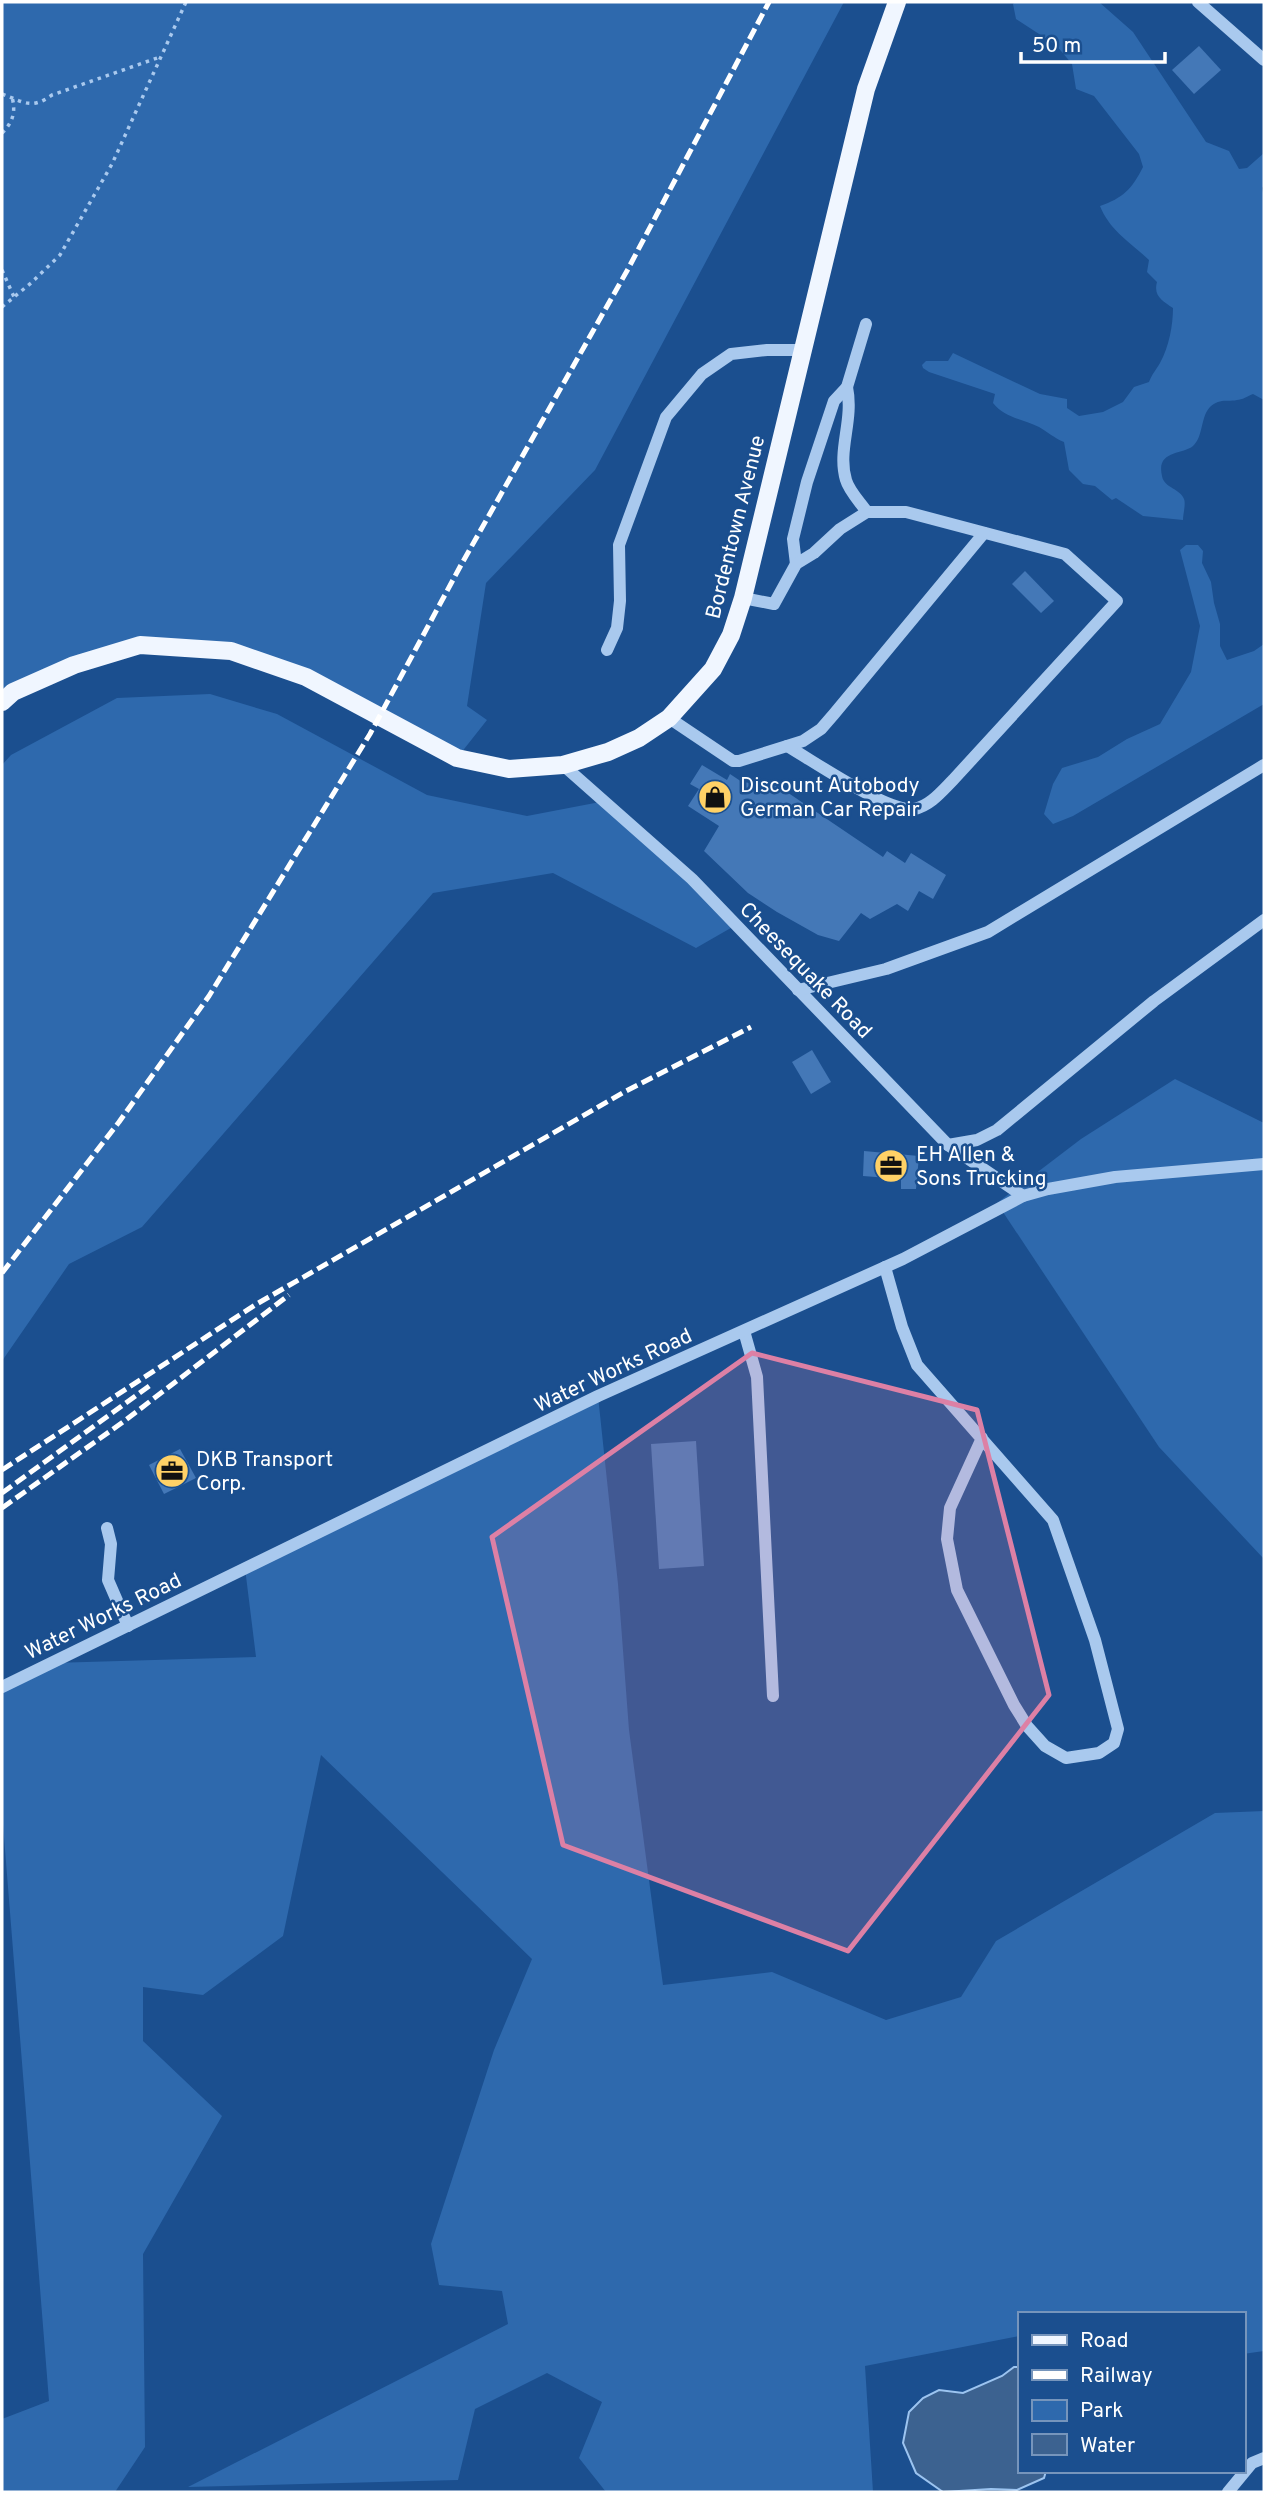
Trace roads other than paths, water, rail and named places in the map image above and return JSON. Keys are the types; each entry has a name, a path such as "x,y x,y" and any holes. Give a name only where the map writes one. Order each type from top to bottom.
{"main road":[{"name":"Bordentown Avenue","path":"2,702 13,692 74,665 140,645 231,651 306,677 457,758 509,769 563,765 608,752 639,738 669,718 713,669 731,635 743,598 866,89 897,2"}],"street":[{"path":"1198,2 1264,60"},
{"path":"796,564 793,539 807,482 834,401 847,387 866,324"},
{"path":"607,650 617,628 620,601 619,545 666,417 702,374 731,354 802,350"},
{"path":"847,387 850,405 842,460 846,482 867,512"},
{"path":"743,598 774,604 796,564 814,554 840,529 867,512 906,512 1065,554 1117,601 946,787 924,805 907,809 883,802 787,746"},
{"path":"669,718 733,761 803,741 821,729 984,533"},
{"name":"Cheesequake Road","path":"563,765 692,879 948,1145 1023,1196"},
{"path":"798,990 886,969 988,932 1264,765"},
{"path":"948,1145 977,1140 997,1130 1154,1001 1264,920"},
{"name":"Water Works Road","path":"2,1687 586,1402 885,1267 1023,1196 1115,1177 1264,1164"},
{"path":"885,1267 902,1327 917,1365 982,1438 1053,1520 1095,1640 1118,1729 1114,1744 1099,1753 1066,1758 1045,1746 1027,1726 957,1590 947,1539 950,1508 982,1438"},
{"path":"744,1331 757,1377 773,1696"},
{"path":"107,1528 111,1544 108,1580 128,1626"},
{"path":"1245,2471 1252,2463 1264,2458"},
{"path":"1228,2492 1244,2473"}],"water":[{"path":"1018,2367 1018,2473 1045,2473 1044,2478 1017,2490 943,2492 916,2473 903,2443 909,2412 923,2398 939,2390 963,2393"}],"railway":[{"path":"2,1273 119,1122 209,996 370,734 461,565 628,269 769,2"},
{"path":"2,1470 255,1305 626,1091 751,1027"},
{"path":"2,1508 123,1422 289,1295"},
{"path":"2,1493 152,1384"}],"place":[{"name":"Discount Autobody German Car Repair","path":"715,797"},
{"name":"EH Allen & Sons Trucking","path":"891,1166"},
{"name":"DKB Transport Corp.","path":"172,1471"}]}
